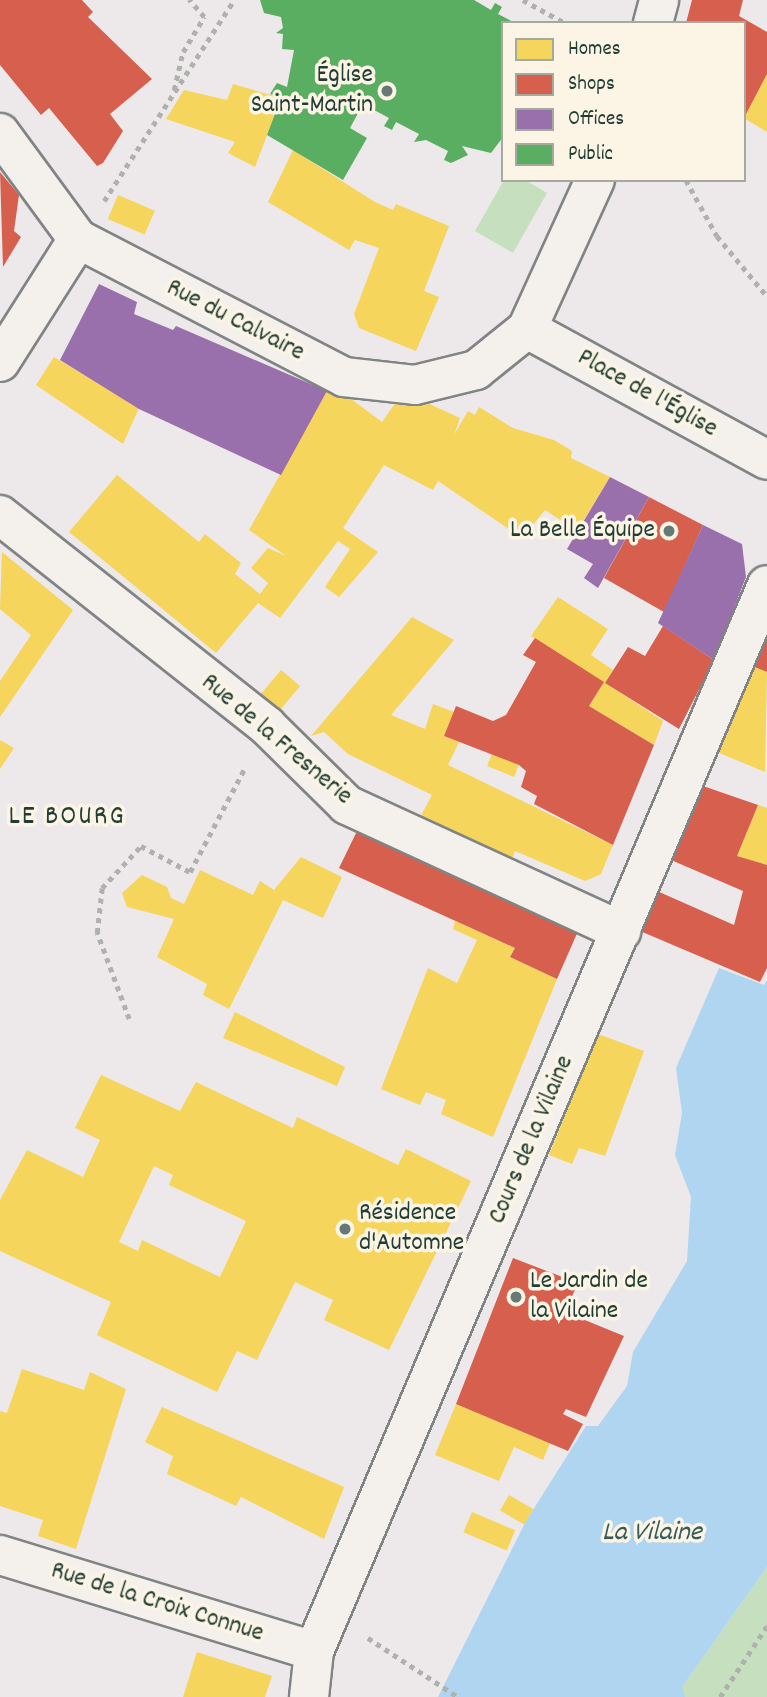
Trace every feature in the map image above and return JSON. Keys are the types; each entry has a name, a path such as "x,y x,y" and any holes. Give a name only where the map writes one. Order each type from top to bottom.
{"street":[{"path":"654,21 659,0"},
{"path":"0,133 78,239 0,362"},
{"path":"527,328 594,182"},
{"name":"Rue du Calvaire","path":"78,239 344,377 415,386 465,373 527,328"},
{"name":"Place de l'Église","path":"527,328 767,460"},
{"name":"Rue de la Fresnerie","path":"0,515 267,726 347,805 621,931"},
{"name":"Cours de la Vilaine","path":"309,1697 314,1651 767,585"},
{"name":"Rue de la Croix Connue","path":"0,1555 314,1651"}],"path":[{"path":"173,94 184,52 204,17 188,0"},
{"path":"78,239 234,0"},
{"path":"523,0 561,21"},
{"path":"687,182 718,236 767,296"},
{"path":"130,1019 97,933 103,888 141,846 190,872 267,726"},
{"path":"331,1613 438,1687 458,1697"},
{"path":"720,1697 767,1626"}],"green space":[{"path":"503,182 528,182 547,193 513,253 475,231"},
{"path":"767,1567 767,1697 675,1697 682,1687"}],"water":[{"name":"La Vilaine","path":"719,968 764,985 767,980 767,1567 682,1687 685,1697 438,1697 526,1521 586,1426 598,1426 627,1386 633,1352 687,1261 691,1197 675,1155 682,1113 676,1068"}],"building: Homes":[{"path":"767,74 767,132 746,119 746,114"},
{"path":"233,84 281,98 255,167 228,153 235,142 166,119 184,90 227,100"},
{"path":"293,150 375,202 393,210 396,204 449,226 424,291 439,297 416,351 359,328 354,314 379,248 355,240 349,250 268,202"},
{"path":"118,195 155,211 145,235 108,219"},
{"path":"54,357 139,408 123,444 36,385"},
{"path":"331,384 382,422 403,392 460,418 454,435 468,411 475,415 479,407 513,428 554,440 572,451 571,458 610,477 577,531 545,510 522,538 438,481 433,490 384,465 343,528 378,552 339,597 325,587 350,549 338,541 280,618 258,603 216,653 69,532 117,475 199,542 205,534 241,563 235,574 260,594 268,583 251,568 268,548 286,556 249,530"},
{"path":"2,552 73,610 0,717 0,681 31,635 0,609"},
{"path":"558,597 608,629 591,655 613,670 605,683 531,636"},
{"path":"412,617 454,640 391,715 425,729 433,704 454,712 444,736 459,742 448,765 613,845 601,874 585,881 515,851 512,859 467,842 419,819 432,795 348,754 324,732 311,736"},
{"path":"752,666 767,672 765,772 717,752"},
{"path":"281,670 300,686 280,710 261,694"},
{"path":"604,682 663,721 654,745 589,706"},
{"path":"0,740 14,748 0,769"},
{"path":"492,754 519,765 514,777 487,766"},
{"path":"758,805 767,808 767,865 737,856"},
{"path":"301,857 342,877 323,918 283,900 229,1009 203,995 207,984 157,957 174,919 127,907 122,893 142,875 167,887 171,898 184,904 200,870 253,895 260,881 274,890"},
{"path":"455,921 515,948 510,957 557,979 493,1137 441,1114 446,1100 426,1092 420,1105 381,1089 428,968 457,983 477,940 453,929"},
{"path":"235,1012 345,1067 337,1086 223,1038"},
{"path":"598,1034 644,1051 605,1156 579,1148 572,1164 549,1155"},
{"name":"Résidence d'Automne","path":"101,1075 180,1111 196,1082 293,1128 297,1117 398,1165 406,1149 471,1181 443,1239 437,1236 432,1246 438,1249 389,1350 324,1320 333,1300 295,1282 257,1360 237,1351 217,1392 97,1335 111,1302 0,1251 0,1200 27,1150 83,1177 100,1140 75,1128","holes":["154,1166 173,1175 169,1185 246,1221 220,1277 142,1240 138,1251 119,1242"]},
{"path":"22,1369 84,1390 90,1372 126,1389 76,1549 38,1536 43,1520 0,1506 0,1411 7,1413"},
{"path":"456,1404 550,1443 543,1460 514,1447 499,1481 435,1455"},
{"path":"162,1407 344,1487 324,1539 241,1497 236,1506 167,1474 173,1456 145,1442"},
{"path":"509,1495 533,1509 524,1525 500,1511"},
{"path":"472,1512 515,1530 507,1551 463,1532"},
{"path":"197,1652 272,1676 265,1697 183,1697"}],"building: Shops":[{"path":"0,0 82,0 93,12 88,17 152,79 110,114 123,131 103,163 97,166 49,108 41,115 0,65"},
{"path":"692,0 743,0 739,16 767,32 767,74 746,114 746,21 687,21"},
{"path":"0,172 19,195 14,231 21,237 3,267"},
{"path":"649,497 703,525 664,612 604,578"},
{"path":"663,626 714,660 679,729 605,683 628,647 645,656"},
{"path":"767,632 767,672 752,666"},
{"path":"535,638 604,682 589,706 654,745 613,845 534,804 537,796 521,787 526,771 519,765 444,736 456,706 493,721 506,715 536,662 523,655"},
{"path":"703,786 758,805 737,856 767,865 767,968 760,982 640,931 657,891 734,925 743,891 671,860"},
{"path":"359,827 579,929 557,979 510,957 515,948 339,868"},
{"path":"513,1258 578,1283 565,1312 624,1336 586,1417 566,1409 563,1414 583,1424 568,1451 456,1404"}],"building: Offices":[{"path":"99,284 137,302 134,314 173,330 176,326 327,391 281,475 139,409 60,360"},
{"path":"610,477 649,497 598,588 584,578 593,564 567,549"},
{"path":"703,525 742,544 746,577 714,660 658,623"}],"building: Public":[{"name":"Église Saint-Martin","path":"260,0 474,0 491,10 495,3 502,7 498,14 511,21 501,21 501,140 491,153 462,146 468,155 451,163 444,160 448,151 426,140 414,142 419,134 396,122 392,130 384,126 389,118 363,104 350,128 367,138 343,180 267,135 281,98 270,94 277,83 287,87 294,50 282,49 283,34 276,33 283,28 281,17 264,13"}],"place":[{"name":"Église Saint-Martin","path":"387,91"},
{"name":"La Belle Équipe","path":"669,531"},
{"name":"Résidence d'Automne","path":"345,1229"},
{"name":"Le Jardin de la Vilaine","path":"516,1297"}],"district":[{"name":"LE BOURG","path":"67,818"}]}
